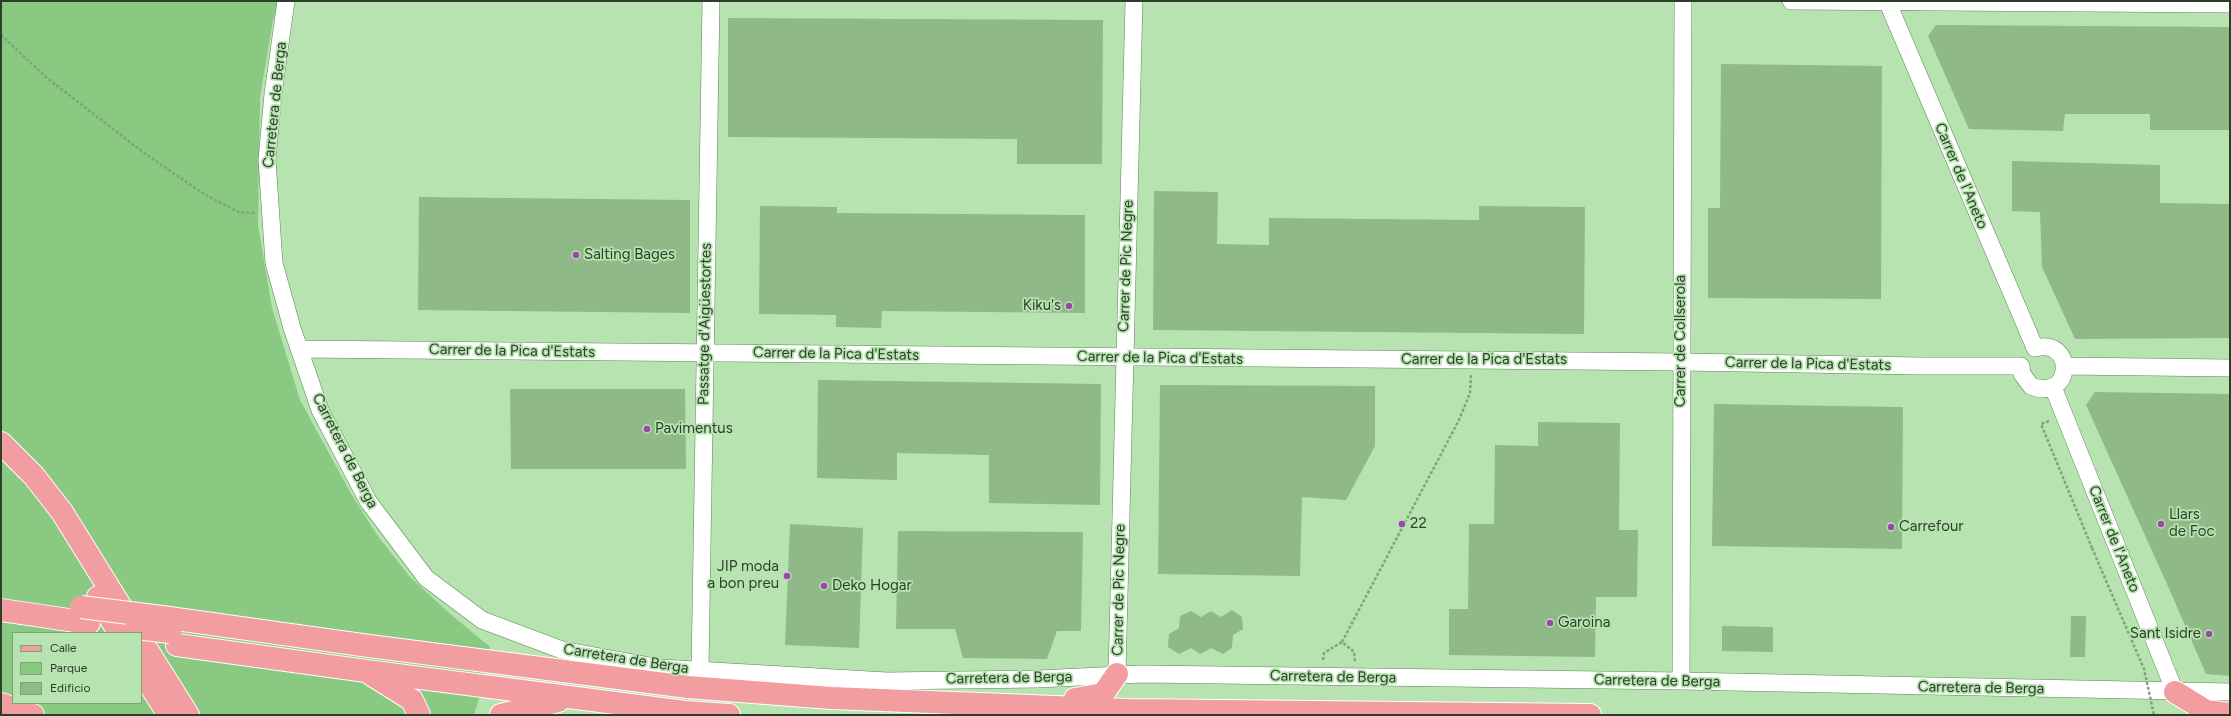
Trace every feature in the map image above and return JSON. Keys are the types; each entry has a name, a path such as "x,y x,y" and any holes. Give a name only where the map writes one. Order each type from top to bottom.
{"main road":[{"path":"1,443 34,476 62,512 136,632"},
{"path":"1,464 23,484 50,521 91,585 118,632"},
{"path":"1,597 84,621"},
{"path":"1,610 170,631 684,701 876,715"},
{"path":"1,620 84,621"},
{"path":"170,631 366,672 572,697 689,714 729,715"},
{"path":"142,640 170,631 369,646 688,687 831,698 1032,705 1131,713 1590,715"},
{"path":"142,642 178,709"},
{"path":"142,672 178,709 193,715"},
{"path":"366,672 412,700 419,715"},
{"path":"1032,705 1103,694 1117,674"},
{"path":"1117,674 1131,713"},
{"path":"2175,692 2206,711 2230,714"},
{"path":"2175,692 2180,705 2177,715"},
{"path":"501,715 572,697"},
{"path":"1,704 33,715"}],"street":[{"name":"Carretera de Berga","path":"286,1 273,94 267,160 274,264 299,349 320,410 368,501 426,578 482,620 562,650 661,668 887,680 1038,679 1117,674 1681,681 2230,692"},
{"name":"Passatge d'Aigüestortes","path":"700,670 711,1"},
{"name":"Carrer de Pic Negre","path":"1117,674 1134,1"},
{"name":"Carrer de Collserola","path":"1681,681 1682,1"},
{"path":"1791,1 2230,4"},
{"name":"Carrer de l'Aneto","path":"1887,2 2035,348 2045,346 2054,349 2061,356 2065,366"},
{"name":"Carrer de la Pica d'Estats","path":"299,349 2022,366 2022,374 2031,386 2046,389 2053,387"},
{"path":"2053,387 2062,378 2065,366 2230,368"},
{"name":"Carrer de l'Aneto","path":"2053,387 2175,692"}],"path":[{"path":"1,35 47,78 144,153 204,194 239,212 270,214"},
{"path":"1321,677 1324,653 1342,642 1459,420 1470,393 1471,360"},
{"path":"2064,416 2041,424 2144,669 2154,715"},
{"path":"1342,642 1354,652 1356,677"}],"green space":[{"path":"1,1 279,1 273,20 260,97 258,225 272,308 300,400 350,492 377,535 410,577 448,612 490,647 484,681 474,715 1,715"}],"building":[{"path":"728,18 1103,20 1102,164 1017,164 1017,139 728,137"},
{"path":"1936,25 2230,27 2230,130 2150,130 2150,114 2065,114 2063,131 1969,129 1928,36"},
{"path":"1721,64 1882,66 1881,299 1708,298 1708,208 1720,208"},
{"path":"2012,161 2160,165 2160,203 2230,204 2230,338 2075,339 2042,267 2040,212 2012,211"},
{"path":"1154,191 1218,192 1217,244 1269,245 1269,218 1479,220 1479,206 1585,207 1584,334 1153,330"},
{"path":"419,197 690,200 690,313 418,310"},
{"path":"760,206 837,207 837,213 1085,215 1085,313 882,311 881,328 836,327 836,315 759,314"},
{"path":"818,380 1101,384 1100,505 989,503 989,455 897,453 897,480 817,478"},
{"path":"1160,385 1375,386 1375,446 1346,500 1302,497 1300,576 1158,574"},
{"path":"510,389 685,389 686,469 511,469"},
{"path":"2095,392 2230,394 2230,676 2206,674 2086,405"},
{"path":"1714,404 1903,407 1902,549 1712,546"},
{"path":"1538,422 1620,423 1619,530 1638,530 1637,597 1596,597 1595,657 1449,655 1449,609 1468,609 1469,524 1494,524 1495,445 1538,446"},
{"name":"Deko Hogar","path":"790,524 863,528 859,648 785,645"},
{"path":"898,531 1083,532 1081,631 1057,631 1047,659 963,658 955,629 896,629"},
{"path":"1232,610 1242,617 1243,629 1233,635 1232,648 1223,654 1211,648 1200,654 1191,648 1179,654 1168,647 1169,634 1179,628 1180,616 1191,611 1201,617 1211,611 1221,617"},
{"path":"2071,616 2086,616 2085,657 2070,657"},
{"path":"1722,626 1773,627 1773,652 1722,651"}],"place":[{"name":"Salting Bages","path":"576,255"},
{"name":"Kiku's","path":"1069,306"},
{"name":"Pavimentus","path":"647,429"},
{"name":"22","path":"1402,524"},
{"name":"Llars de Foc","path":"2161,524"},
{"name":"Carrefour","path":"1891,527"},
{"name":"JIP moda a bon preu","path":"787,576"},
{"name":"Deko Hogar","path":"824,586"},
{"name":"Garoina","path":"1550,623"},
{"name":"Sant Isidre","path":"2209,634"}]}
